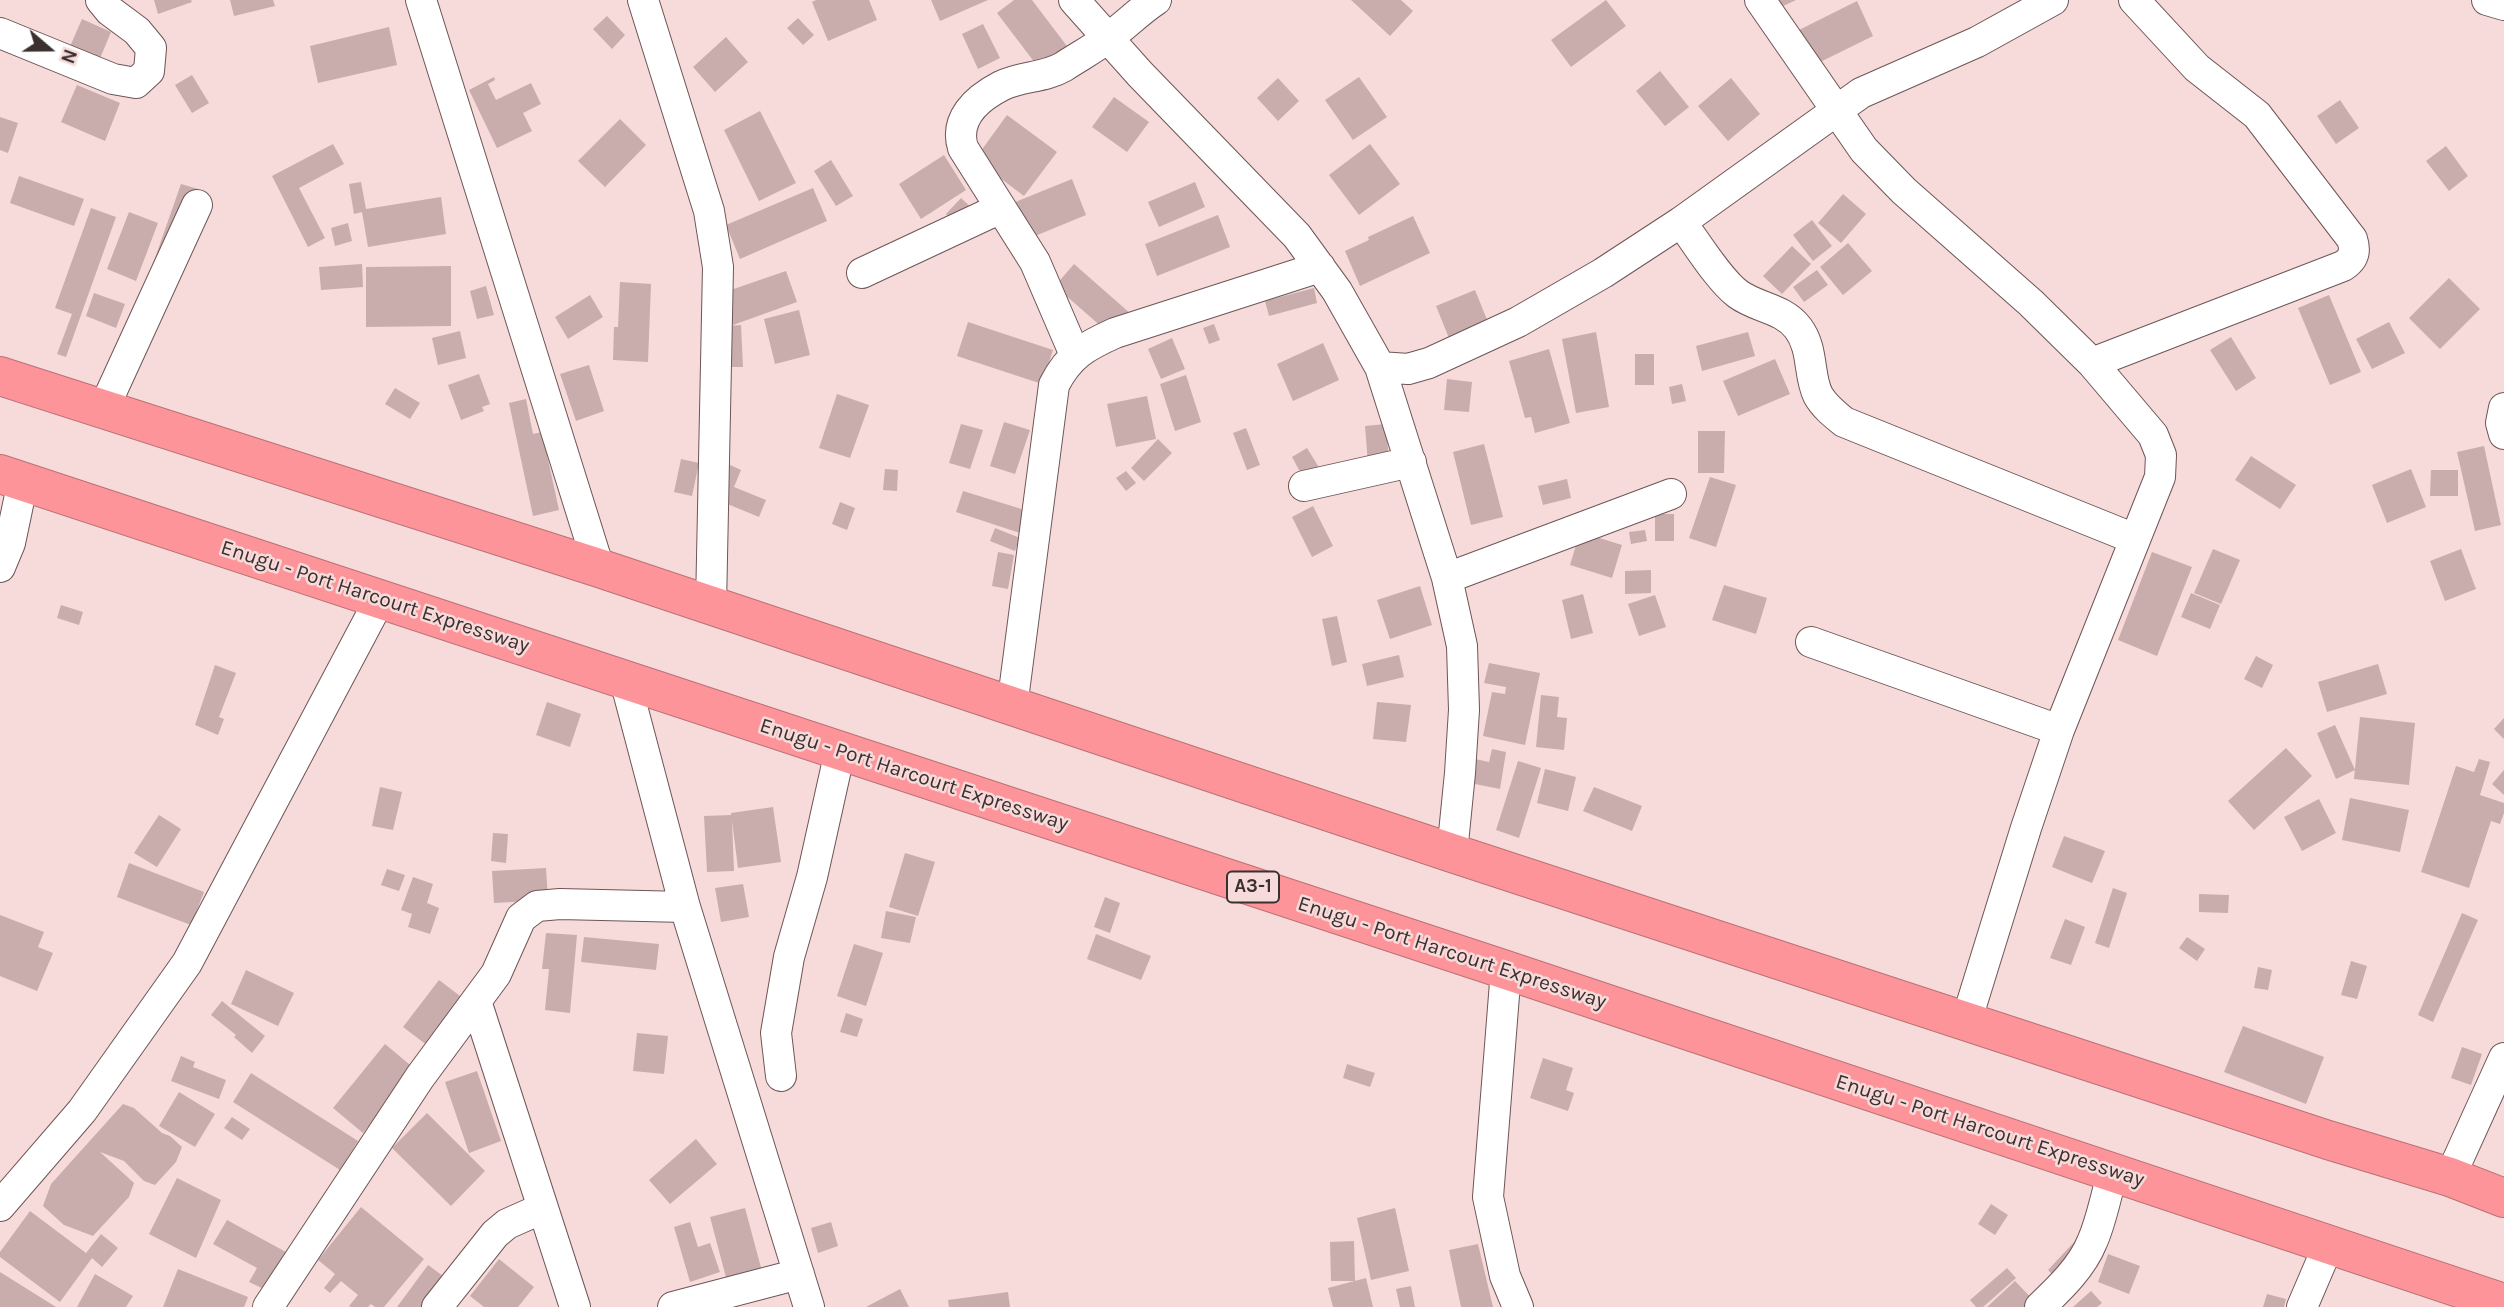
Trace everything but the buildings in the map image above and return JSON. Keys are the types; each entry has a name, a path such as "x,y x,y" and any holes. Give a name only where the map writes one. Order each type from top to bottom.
{"highway":[{"path":"0,376 599,568 1452,853 2450,1177 2504,1198"},
{"name":"Enugu - Port Harcourt Expressway","path":"11,477 2113,1171 2329,1244 2448,1297 2504,1303"}],"street":[{"path":"0,33 113,79 136,83 149,71 151,48 137,31 110,11 102,0"},
{"path":"421,0 599,568"},
{"path":"643,0 709,211 718,267 711,607"},
{"path":"1074,0 1140,74 1297,236 1336,291 1380,367 1447,578 1462,646 1464,710 1452,853"},
{"path":"1075,355 1035,262 963,148 960,126 964,117 979,101 1002,86 1052,73 1108,38 1156,0"},
{"path":"1760,0 1864,150 1904,191 2031,303 2092,363 2153,435 2161,456 2160,477 2059,730 1966,1022"},
{"path":"1380,367 1408,369 1447,356 1531,315 1603,273 1681,222 1861,93 1977,42 2053,0"},
{"path":"2092,363 2343,266 2354,254 2352,239 2257,115 2197,68 2134,0"},
{"path":"2487,0 2504,5"},
{"path":"103,410 197,205"},
{"path":"862,273 1001,208"},
{"path":"1681,222 1729,286 1740,295 1783,314 1800,329 1808,346 1817,393 1829,409 1844,422 2135,539"},
{"path":"1012,707 1054,385 1062,368 1090,345 1115,333 1320,267"},
{"path":"2504,408 2501,423 2504,434"},
{"path":"1304,486 1411,463"},
{"path":"0,567 10,543 11,477"},
{"path":"1447,578 1671,494"},
{"path":"0,1206 82,1111 187,963 380,598"},
{"path":"1811,642 2059,730"},
{"path":"625,680 684,907 809,1307"},
{"path":"781,1076 776,1033 789,957 812,877 840,751"},
{"path":"268,1307 420,1077 496,974 521,918 537,906 561,904 684,907"},
{"path":"1506,970 1488,1197 1504,1276 1518,1307"},
{"path":"475,1001 575,1307"},
{"path":"2450,1177 2504,1058"},
{"path":"2040,1307 2059,1289 2085,1256 2092,1242 2113,1171"},
{"path":"437,1307 495,1234 508,1224 543,1208"},
{"path":"2302,1307 2329,1244"},
{"path":"673,1307 799,1274"}]}
